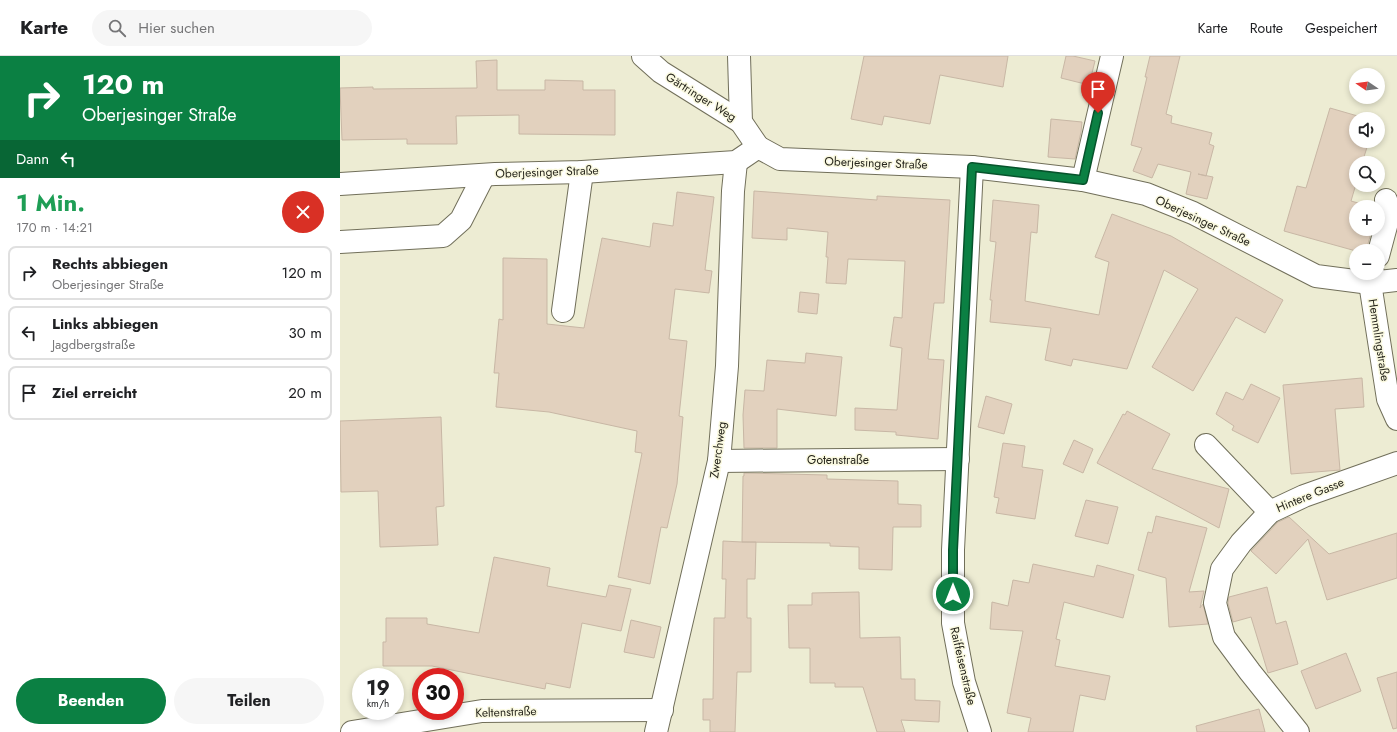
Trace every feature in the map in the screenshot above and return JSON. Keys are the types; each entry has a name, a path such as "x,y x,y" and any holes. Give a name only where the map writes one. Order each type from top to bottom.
{"street":[{"name":"Gärtringer Weg","path":"643,56 661,72 741,122"},
{"path":"736,162 758,147 741,122 739,56"},
{"path":"1083,180 1112,56"},
{"name":"Oberjesinger Straße","path":"758,147 780,159 972,167 1083,180 1146,194 1186,210 1316,276 1349,277"},
{"name":"Oberjesinger Straße","path":"340,184 484,175 582,172 736,162"},
{"name":"Zwerchweg","path":"656,732 719,460 727,366 732,191 736,162"},
{"name":"Raiffeisenstraße","path":"972,167 953,550 953,623 964,682 980,732"},
{"path":"564,311 582,172"},
{"path":"340,242 443,236 461,220 484,175"},
{"path":"1381,244 1390,211 1386,200"},
{"name":"Oberjesinger Straße","path":"1385,279 1397,280"},
{"name":"Hemmlingstraße","path":"1372,280 1397,419"},
{"path":"1206,445 1270,512"},
{"name":"Gotenstraße","path":"719,460 958,459"},
{"name":"Hintere Gasse","path":"1298,732 1224,637 1215,603 1222,569 1241,542 1270,512 1304,496 1397,463"},
{"name":"Keltenstraße","path":"365,731 482,711 662,710"}],"building":[{"path":"864,56 1008,56 1003,87 940,75 930,124 884,116 882,125 851,119"},
{"path":"1066,56 1095,61 1089,85 1061,78"},
{"path":"1150,56 1180,56 1166,114 1172,116 1171,123 1212,133 1209,144 1214,146 1206,176 1213,177 1207,199 1186,194 1191,172 1158,164 1152,178 1133,171 1142,148 1131,145 1147,77 1145,77"},
{"path":"497,60 497,90 545,90 545,80 583,81 583,90 615,90 615,135 519,134 519,115 456,116 457,144 407,144 407,139 342,140 340,88 477,88 476,61"},
{"path":"1330,108 1349,114 1349,148 1367,148 1364,156 1349,156 1349,192 1354,192 1351,200 1349,200 1349,236 1370,236 1368,244 1349,244 1349,249 1284,231 1297,186 1306,188"},
{"path":"1051,119 1082,122 1075,159 1048,157"},
{"path":"754,191 877,200 877,196 950,200 944,303 934,303 928,359 944,360 938,439 896,435 896,432 855,430 855,408 897,410 902,348 890,346 894,317 902,318 905,261 848,259 846,284 826,283 828,232 787,228 787,240 752,238"},
{"path":"677,192 714,197 705,270 712,271 709,293 675,289 669,339 687,341 679,416 683,417 677,484 667,528 661,527 650,584 618,577 642,453 635,452 637,431 549,412 496,407 499,373 494,373 499,319 503,320 503,258 547,259 547,324 584,328 602,238 650,247 653,223 673,226"},
{"path":"993,200 1039,205 1037,233 1031,232 1025,301 1099,315 1109,262 1095,257 1112,214 1171,236 1283,300 1265,333 1236,317 1193,391 1152,367 1198,289 1164,270 1127,369 1073,359 1071,366 1045,360 1051,328 990,322 992,300 990,300 996,242 990,241"},
{"path":"800,292 819,294 817,314 798,312"},
{"path":"806,353 842,357 836,416 777,409 777,448 744,448 743,415 745,390 764,391 767,360 805,363"},
{"path":"1362,378 1364,407 1335,409 1340,470 1291,474 1283,385"},
{"path":"1251,384 1280,398 1258,443 1232,430 1234,426 1216,414 1226,392 1243,400"},
{"path":"986,396 1012,404 1004,434 978,427"},
{"path":"1127,411 1170,434 1152,469 1229,489 1219,528 1097,463 1123,414 1125,415"},
{"path":"441,417 444,506 436,507 438,545 380,547 378,491 341,492 340,421"},
{"path":"1074,440 1093,449 1083,473 1063,464"},
{"path":"1003,443 1025,446 1022,467 1043,470 1035,519 996,513 999,498 994,497"},
{"path":"744,473 827,475 827,479 898,481 898,504 921,505 921,527 893,527 892,570 859,569 859,547 830,546 830,543 756,542 755,579 747,579 747,618 751,618 751,672 737,672 735,732 710,732 710,720 703,720 703,699 713,699 714,618 725,618 726,579 722,579 723,541 742,542"},
{"path":"1086,500 1118,507 1108,544 1075,536"},
{"path":"1156,516 1207,528 1189,592 1204,591 1200,608 1203,604 1208,624 1169,627 1166,578 1138,570 1148,532 1152,533"},
{"path":"1289,517 1329,554 1397,533 1397,578 1327,600 1308,539 1276,574 1251,551 1278,522"},
{"path":"494,557 550,568 547,586 606,597 609,585 631,589 621,631 582,623 570,688 546,683 545,689 464,673 464,668 442,668 432,666 383,666 383,642 386,642 386,618 427,618 427,624 479,633"},
{"path":"1033,564 1094,577 1097,565 1134,575 1123,618 1064,602 1056,639 1060,640 1055,666 1110,676 1105,700 1080,695 1073,732 1028,732 1031,718 1007,713 1023,631 990,629 992,602 1008,606 1013,580 1029,583"},
{"path":"1267,587 1276,624 1286,621 1298,664 1268,673 1251,617 1233,622 1228,603 1229,597"},
{"path":"859,592 860,638 900,637 901,679 915,679 915,700 940,701 939,722 901,720 905,732 877,732 863,687 835,687 835,683 810,683 810,648 789,648 788,605 812,605 812,593"},
{"path":"631,620 661,627 654,658 624,652"},
{"path":"1346,653 1361,691 1316,709 1301,671"},
{"path":"1397,672 1397,728 1393,729 1377,678"},
{"path":"1259,709 1265,732 1197,732 1196,726"}],"route":[{"path":"953,594 953,550 972,167 1083,180 1098,113"}]}
